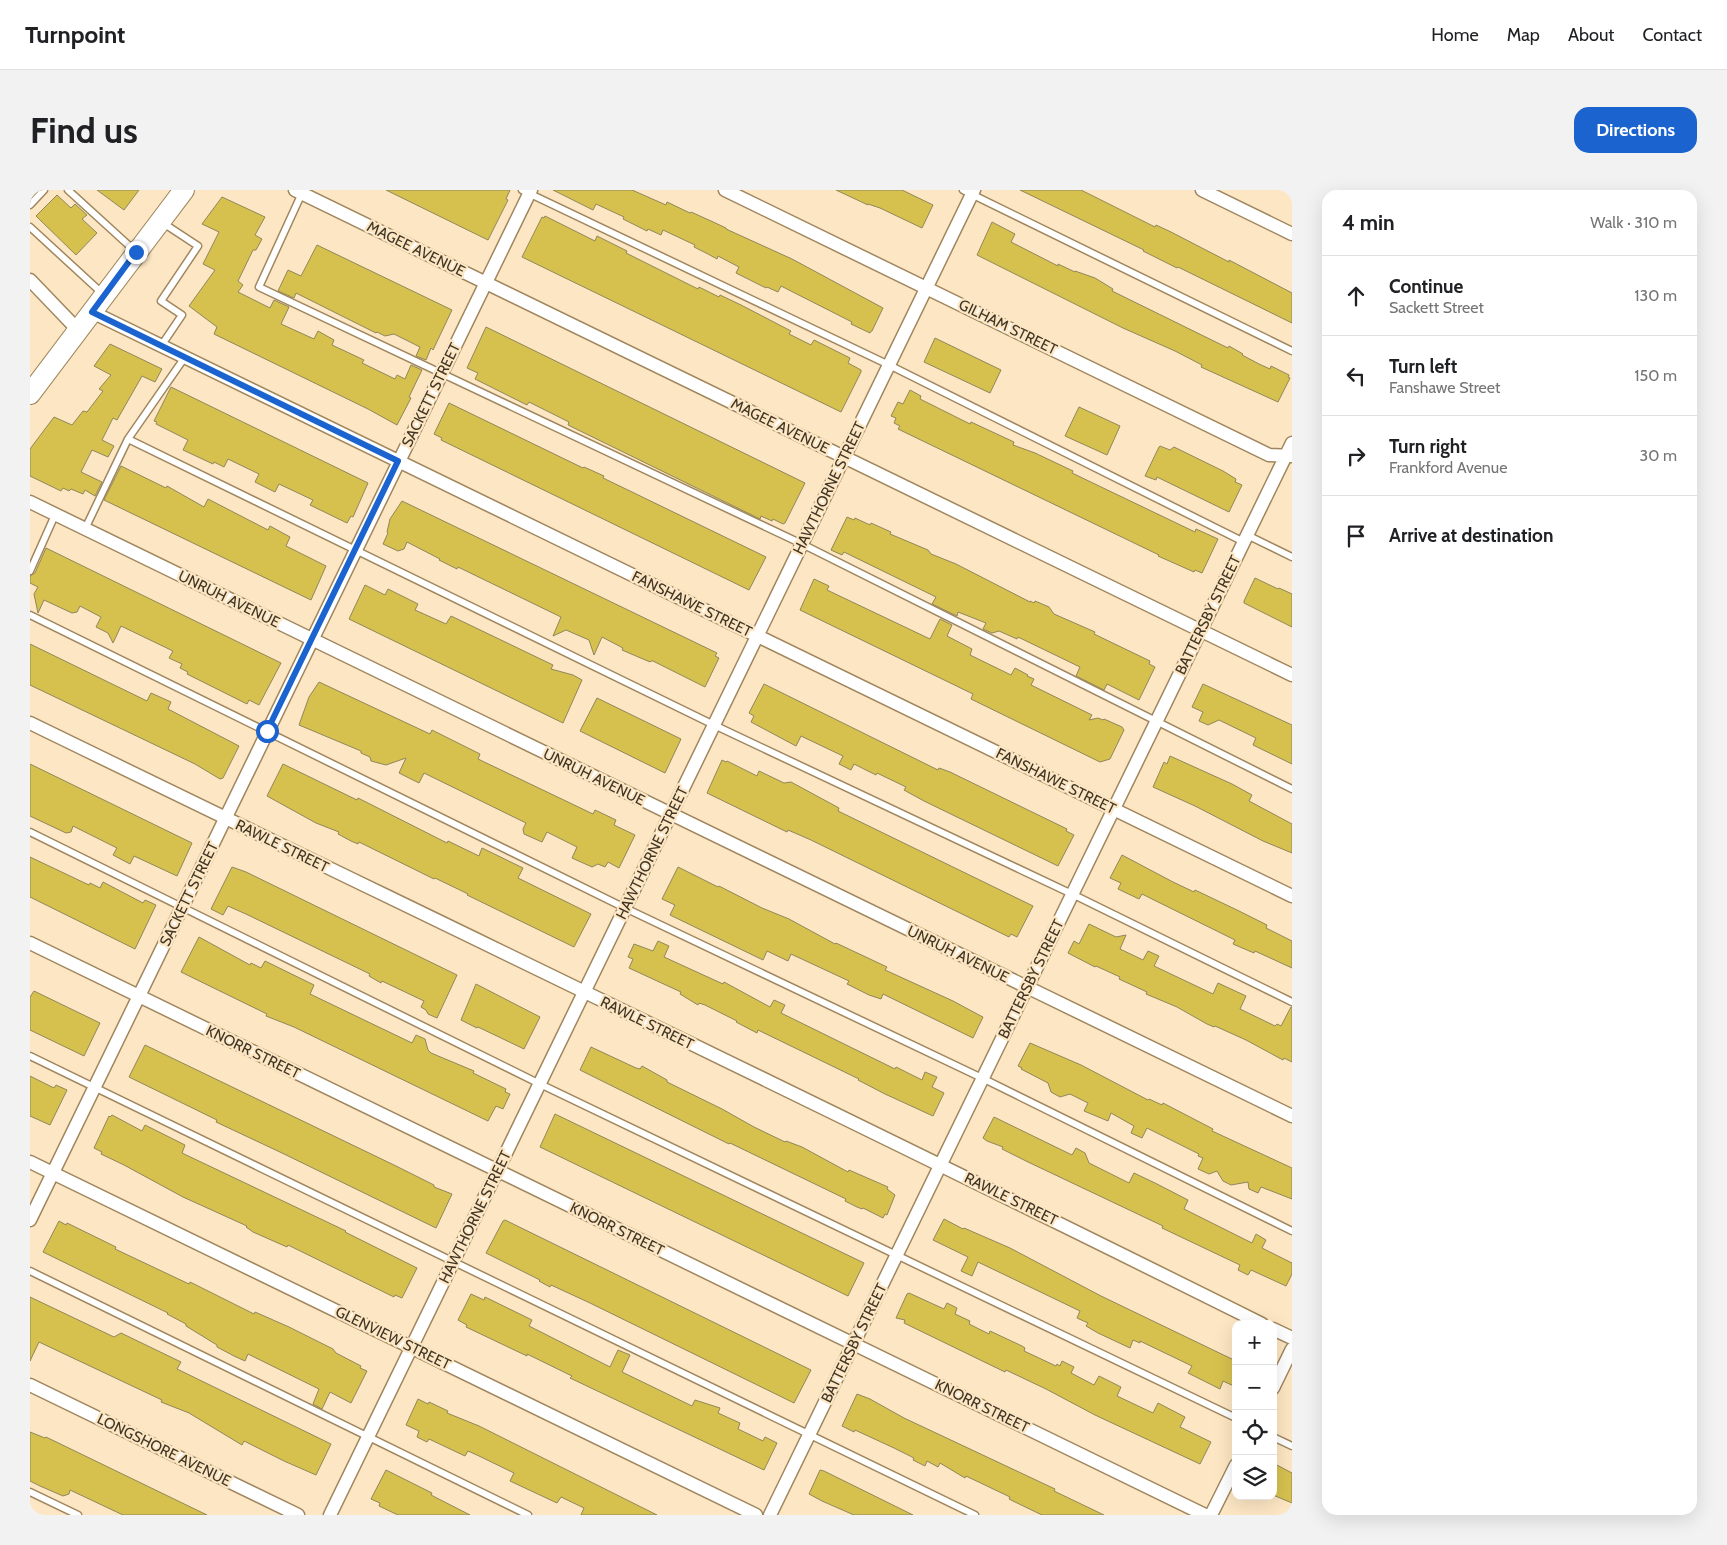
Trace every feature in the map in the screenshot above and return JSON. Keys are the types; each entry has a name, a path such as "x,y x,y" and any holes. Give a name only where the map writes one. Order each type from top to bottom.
{"main road":[{"path":"32,391 184,190"}],"street":[{"name":"GILHAM STREET","path":"725,190 1268,454 1289,456"},
{"path":"1202,190 1292,234"},
{"name":"SACKETT STREET","path":"30,1220 486,283 527,191"},
{"name":"HAWTHORNE STREET","path":"330,1515 889,365 970,191"},
{"name":"MAGEE AVENUE","path":"299,192 1292,675"},
{"path":"30,280 78,330"},
{"name":"FANSHAWE STREET","path":"92,312 1292,896"},
{"name":"BATTERSBY STREET","path":"770,1515 1245,538 1289,456 1292,443"},
{"name":"UNRUH AVENUE","path":"30,502 1292,1116"},
{"name":"RAWLE STREET","path":"30,723 941,1164 1254,1320"},
{"name":"KNORR STREET","path":"30,943 1205,1515"},
{"name":"GLENVIEW STREET","path":"30,1162 756,1515"},
{"path":"1277,1331 1292,1338"},
{"path":"1277,1380 1292,1349"},
{"name":"LONGSHORE AVENUE","path":"30,1385 298,1515"},
{"path":"1211,1515 1232,1473"}],"lane":[{"path":"30,205 44,190"},
{"path":"68,190 136,252"},
{"path":"527,191 1245,538 1292,557"},
{"path":"970,191 1292,350"},
{"path":"299,192 259,287 802,544 1292,789"},
{"path":"160,221 198,246 161,301 182,315 161,346"},
{"path":"30,227 105,295"},
{"path":"85,529 128,439 184,357"},
{"path":"128,439 714,725 1072,894 1292,1002"},
{"path":"30,571 55,515"},
{"path":"30,615 625,908 982,1078 1292,1231"},
{"path":"30,832 540,1084 1232,1416"},
{"path":"30,1056 452,1263 975,1515"},
{"path":"30,1271 367,1438 528,1515"},
{"path":"1277,1439 1292,1446"},
{"path":"30,1492 78,1515"}],"building":[{"path":"97,190 139,190 124,210"},
{"path":"386,190 510,190 506,199 508,200 488,240"},
{"path":"553,190 632,190 666,205 667,202 792,259 883,308 870,333 781,286 778,292 766,288 736,273 739,267 718,256 717,259 694,247 695,245 663,230 661,235 648,229 647,231 623,219 624,217 596,204 593,210"},
{"path":"836,190 902,190 933,205 922,228"},
{"path":"1020,190 1081,190 1155,227 1156,225 1171,232 1229,262 1229,260 1292,293 1292,323 1177,268"},
{"path":"57,195 71,208 75,204 87,215 82,219 97,233 76,255 36,216"},
{"path":"222,197 265,217 255,235 262,239 256,250 253,250 238,281 243,285 238,292 270,308 274,300 289,307 281,324 314,339 318,331 334,340 332,345 364,360 362,363 395,379 397,375 405,379 411,365 422,370 409,397 411,398 397,425 214,334 217,327 189,306 215,270 203,264 219,232 202,224"},
{"path":"545,216 595,241 597,236 627,251 626,253 698,289 699,287 741,305 791,331 789,334 811,345 814,340 850,358 848,363 861,370 861,372 841,412 522,257 542,217 544,218"},
{"path":"992,222 1015,234 1011,242 1058,266 1058,264 1095,278 1113,289 1112,291 1228,348 1229,346 1259,364 1270,369 1271,366 1289,375 1288,377 1290,378 1278,402 1201,367 1202,365 1175,351 1123,328 977,255"},
{"path":"317,245 452,310 433,350 431,348 426,360 416,356 420,347 394,334 385,336 376,333 296,293 294,298 278,291 288,270 301,276"},
{"path":"486,327 805,483 785,523 783,524 773,519 772,521 761,516 760,519 568,425 569,422 529,402 527,405 475,379 478,373 467,368"},
{"path":"935,338 1001,370 990,393 924,362"},
{"path":"110,344 162,369 155,382 142,376 117,420 113,418 102,440 114,446 108,457 92,450 81,472 102,482 95,496 85,490 83,494 71,489 69,491 63,488 61,491 30,476 30,449 54,417 72,425 83,411 87,412 103,391 99,389 111,375 94,366"},
{"path":"171,387 368,483 353,517 351,516 347,523 310,505 313,500 279,484 275,492 255,482 259,474 228,459 224,467 183,450 188,440 156,424 157,422 154,421"},
{"path":"910,390 921,396 920,399 970,424 971,422 1014,442 1013,445 1073,471 1072,473 1195,532 1196,529 1218,539 1202,573 1195,570 1194,572 1158,556 898,429 900,426 894,423 896,418 891,416 898,402 903,404"},
{"path":"449,403 583,468 604,476 603,478 766,557 749,590 441,440 442,438 434,434"},
{"path":"1079,407 1120,426 1107,455 1065,436"},
{"path":"1160,446 1170,450 1174,447 1236,479 1235,482 1242,485 1229,512 1157,477 1156,480 1145,476"},
{"path":"121,466 166,488 167,486 204,507 208,499 268,530 270,526 290,537 286,546 326,566 311,600 104,500"},
{"path":"402,501 717,653 715,656 719,658 705,687 653,661 650,662 622,650 623,648 602,637 594,655 589,640 566,630 553,636 561,617 458,567 457,569 407,542 404,549 398,551 383,544 388,533 390,519"},
{"path":"847,517 854,520 855,518 870,525 871,523 1030,602 1034,603 1035,601 1049,607 1054,614 1095,632 1094,634 1150,661 1149,664 1155,667 1139,700 1107,684 1104,690 1076,676 1080,667 1018,637 1017,639 999,631 992,633 983,629 986,623 958,612 957,616 932,604 936,597 844,552 842,555 831,550"},
{"path":"46,548 281,663 259,705 249,700 247,704 187,674 188,672 180,668 182,664 169,658 173,651 121,626 113,643 108,633 96,627 101,617 80,606 77,612 72,613 44,600 38,613 34,594 38,587 30,583 30,576 35,573"},
{"path":"1255,578 1292,594 1292,627 1244,603"},
{"path":"814,579 829,586 827,590 930,639 940,619 952,625 947,636 972,649 970,655 1011,675 1015,668 1028,675 1034,679 1031,685 1092,715 1089,720 1104,719 1122,727 1124,730 1110,759 1100,762 971,699 973,694 800,610"},
{"path":"365,585 385,595 388,589 418,604 415,610 446,624 451,616 553,665 551,669 573,675 582,680 563,723 349,619"},
{"path":"30,644 147,701 151,693 171,702 168,709 239,746 223,778 220,779 195,764 30,685"},
{"path":"319,682 430,734 432,730 480,754 478,759 593,814 595,810 616,820 614,825 635,835 619,868 608,862 605,867 598,864 592,867 572,858 577,847 547,832 542,842 524,834 523,829 526,823 424,773 419,783 399,773 406,758 386,765 371,761 370,757 361,753 361,751 299,725 309,697"},
{"path":"764,684 938,770 939,768 950,772 1067,829 1066,831 1074,835 1058,866 924,801 904,790 906,787 877,773 876,775 854,764 851,770 839,764 843,756 801,736 796,746 751,722 754,716 749,713"},
{"path":"1203,684 1292,725 1292,764 1253,745 1256,738 1219,720 1208,725 1199,721 1203,712 1192,707"},
{"path":"597,698 681,739 665,773 580,731"},
{"path":"1170,756 1252,795 1249,801 1292,824 1292,853 1263,841 1153,787 1164,762 1167,764"},
{"path":"722,760 757,776 759,771 784,783 791,782 839,808 838,811 1033,906 1017,937 1011,934 1009,937 811,840 788,830 787,832 707,793"},
{"path":"30,764 192,843 177,876 134,856 130,864 113,855 117,848 73,826 71,832 66,833 30,816"},
{"path":"283,764 357,800 358,798 447,843 448,841 479,856 482,848 523,868 518,878 591,914 574,947 435,878 359,842 358,844 351,841 338,834 339,832 316,823 267,796"},
{"path":"1122,855 1173,882 1194,892 1195,890 1267,925 1266,928 1292,941 1292,968 1255,951 1254,953 1233,944 1235,940 1142,894 1139,899 1118,889 1121,883 1110,878"},
{"path":"30,857 89,885 90,883 100,888 103,882 143,903 145,900 156,905 135,949 30,897"},
{"path":"232,867 246,872 457,975 437,1018 428,1014 421,1007 424,1001 382,981 381,983 369,976 370,974 248,915 228,906 223,915 211,909"},
{"path":"678,867 789,919 835,944 887,967 885,970 983,1017 973,1038 883,994 881,999 869,995 847,984 849,981 791,954 788,961 767,951 763,960 670,915 675,905 662,899"},
{"path":"1089,924 1116,937 1126,935 1120,949 1143,960 1148,951 1159,956 1154,966 1213,994 1218,983 1246,996 1240,1009 1275,1026 1277,1024 1281,1026 1292,1007 1292,1062 1284,1058 1283,1060 1246,1040 1207,1024 1177,1007 1146,994 1147,992 1119,979 1120,977 1068,953 1074,941 1079,944"},
{"path":"199,937 250,965 251,963 261,968 265,961 314,985 310,994 412,1043 416,1035 425,1039 428,1050 431,1053 474,1071 473,1073 506,1089 505,1092 510,1094 503,1109 496,1106 488,1121 294,1027 266,1016 267,1014 181,972"},
{"path":"658,941 669,946 664,957 723,984 724,982 770,1007 774,1000 785,1005 781,1013 895,1069 896,1067 922,1080 925,1072 937,1077 932,1087 944,1093 933,1116 758,1030 757,1033 705,1005 699,1003 698,1005 680,994 681,992 629,968 633,959 628,957 634,944 653,951"},
{"path":"476,984 540,1017 524,1049 461,1020"},
{"path":"34,991 100,1023 84,1056 30,1030 30,997"},
{"path":"1030,1043 1081,1065 1148,1100 1162,1105 1163,1103 1213,1129 1212,1131 1292,1168 1292,1199 1261,1187 1258,1193 1249,1189 1248,1182 1231,1185 1223,1181 1217,1171 1209,1174 1198,1169 1203,1158 1198,1156 1199,1154 1147,1128 1142,1138 1131,1133 1134,1126 1111,1113 1108,1121 1084,1111 1088,1103 1070,1094 1060,1097 1051,1092 1048,1083 1018,1066"},
{"path":"145,1045 396,1166 434,1185 434,1187 452,1194 436,1228 216,1122 217,1120 129,1077"},
{"path":"591,1047 636,1068 640,1069 642,1066 667,1080 667,1082 754,1127 785,1142 802,1147 848,1172 849,1170 888,1187 887,1189 895,1195 887,1215 885,1214 883,1218 857,1207 845,1201 846,1199 729,1144 580,1070"},
{"path":"30,1076 54,1088 56,1085 67,1090 50,1125 30,1116"},
{"path":"555,1114 864,1263 848,1296 540,1147"},
{"path":"112,1115 142,1131 145,1125 185,1145 182,1153 346,1231 417,1268 402,1298 395,1295 394,1297 288,1245 287,1247 253,1232 247,1226 183,1197 101,1154 102,1152 94,1148 109,1116"},
{"path":"994,1117 1072,1155 1076,1148 1085,1153 1089,1163 1129,1183 1134,1173 1157,1184 1188,1200 1184,1209 1252,1243 1256,1234 1266,1240 1262,1248 1292,1263 1292,1274 1286,1286 1251,1270 1248,1275 1238,1270 1240,1265 1028,1162 1002,1149 1003,1147 987,1141 983,1138"},
{"path":"944,1219 963,1229 1010,1248 1101,1296 1232,1359 1232,1385 1223,1381 1220,1389 1188,1373 1192,1366 1140,1341 1140,1343 1133,1340 1130,1348 1098,1333 1086,1326 1088,1323 1077,1318 1080,1311 978,1262 972,1276 961,1271 968,1257 933,1240"},
{"path":"505,1220 811,1370 794,1403 590,1303 551,1285 550,1287 486,1253"},
{"path":"59,1221 66,1225 67,1223 116,1247 115,1249 189,1284 190,1282 254,1314 255,1312 289,1327 333,1349 336,1353 361,1366 360,1368 367,1371 351,1403 330,1392 322,1409 313,1404 319,1389 248,1354 245,1361 234,1356 217,1347 217,1345 168,1313 43,1252"},
{"path":"909,1293 944,1309 947,1303 957,1308 955,1314 970,1321 969,1324 989,1334 990,1331 1022,1346 1025,1348 1024,1351 1056,1366 1057,1364 1060,1366 1062,1361 1074,1367 1071,1373 1094,1385 1099,1376 1121,1387 1117,1396 1153,1413 1158,1403 1185,1417 1180,1427 1211,1442 1200,1464 904,1323 905,1320 896,1318"},
{"path":"471,1294 484,1300 485,1297 532,1320 529,1326 610,1367 618,1350 630,1355 622,1372 692,1406 695,1400 720,1408 718,1413 740,1423 738,1429 763,1441 765,1437 777,1443 764,1470 570,1378 572,1376 527,1354 527,1356 466,1327 467,1325 458,1320"},
{"path":"30,1297 114,1337 121,1333 181,1362 177,1369 331,1444 316,1475 244,1441 242,1445 189,1413 161,1402 162,1400 39,1342 30,1361"},
{"path":"857,1394 1055,1489 1054,1491 1104,1515 1042,1515 1009,1499 1010,1497 966,1476 965,1478 940,1463 938,1467 927,1461 925,1466 894,1448 855,1430 854,1432 842,1426"},
{"path":"418,1399 428,1404 429,1402 448,1411 447,1413 479,1426 657,1515 581,1515 584,1508 561,1497 557,1503 510,1481 514,1473 479,1456 468,1451 465,1456 429,1439 427,1442 417,1437 419,1431 406,1425"},
{"path":"30,1432 46,1437 207,1515 123,1515 70,1490 69,1494 63,1496 40,1486 30,1481"},
{"path":"1277,1465 1292,1473 1292,1503 1277,1497"},
{"path":"386,1470 470,1515 398,1515 379,1506 380,1503 371,1499"},
{"path":"820,1470 913,1515 854,1515 822,1501 809,1494"}],"route":[{"path":"136,252 92,312 398,461 267,731"}]}
